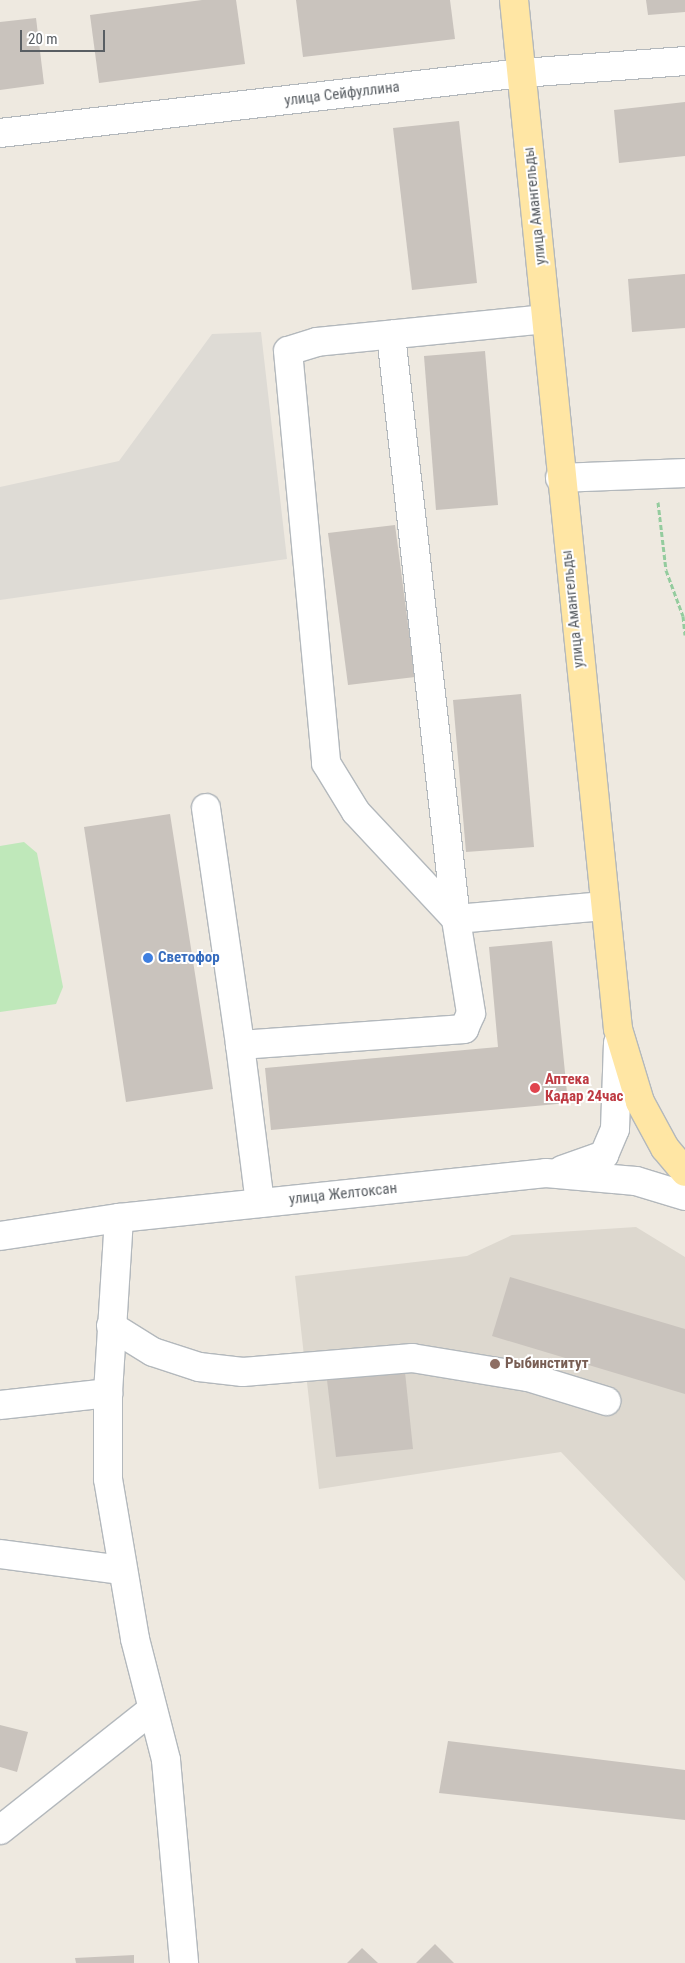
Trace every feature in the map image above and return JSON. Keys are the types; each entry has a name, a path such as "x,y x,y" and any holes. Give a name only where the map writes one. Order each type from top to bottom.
{"main road":[{"name":"улица Амангельды","path":"514,0 560,478 618,1029"},
{"path":"618,1029 640,1102 665,1148 685,1172"}],"street":[{"name":"улица Сейфуллина","path":"0,133 522,74 685,61"},
{"path":"456,919 356,812 326,763 288,351 317,342 546,319"},
{"path":"240,1045 464,1029 471,1013 456,919 391,335"},
{"path":"560,478 685,473"},
{"path":"206,808 240,1045 260,1203"},
{"path":"456,919 604,906"},
{"name":"улица Амангельды","path":"546,1173 604,1154 615,1129 619,1099 618,1029"},
{"name":"улица Желтоксан","path":"0,1236 119,1218 546,1173 636,1182 685,1196"},
{"path":"119,1218 108,1393 108,1479 121,1570 150,1711 166,1760 184,1963"},
{"path":"111,1326 153,1352 199,1367 243,1372 412,1358 528,1377 606,1401"},
{"path":"0,1404 108,1393"},
{"path":"0,1554 121,1570"},
{"path":"0,1830 150,1711"}],"path":[{"path":"655,474 666,570 683,616 685,636"}],"shaded area":[{"path":"261,332 287,559 0,600 0,487 119,461 212,334"},
{"name":"Рыбинститут","path":"636,1227 685,1257 685,1581 561,1452 319,1489 295,1276 467,1256 512,1235"}],"green space":[{"path":"24,842 37,853 63,987 56,1004 0,1012 0,846"}],"building":[{"path":"202,0 236,0 245,64 99,83 90,15"},
{"path":"296,0 450,0 455,39 303,57"},
{"path":"646,0 685,0 685,12 648,15"},
{"path":"36,18 44,84 0,90 0,22"},
{"path":"685,102 685,156 619,163 614,110"},
{"path":"459,121 477,283 412,290 393,128"},
{"path":"685,274 685,328 632,332 628,279"},
{"path":"485,351 498,505 436,510 424,356"},
{"path":"395,525 415,677 348,685 328,533"},
{"path":"521,694 534,847 466,852 453,700"},
{"name":"Светофор","path":"170,814 213,1089 126,1102 84,827"},
{"path":"552,941 568,1103 271,1130 265,1068 498,1047 489,947"},
{"path":"510,1277 685,1329 685,1394 492,1336"},
{"path":"405,1372 413,1449 336,1457 327,1380"},
{"path":"0,1725 28,1732 17,1772 0,1767"},
{"path":"448,1741 685,1770 685,1820 439,1793"},
{"path":"435,1944 454,1963 416,1963"},
{"path":"362,1948 378,1963 347,1963"},
{"path":"134,1955 134,1963 76,1963 75,1958"}],"place":[{"name":"Светофор","path":"148,958"},
{"name":"Аптека Кадар 24час","path":"535,1088"},
{"name":"Рыбинститут","path":"495,1364"}]}
